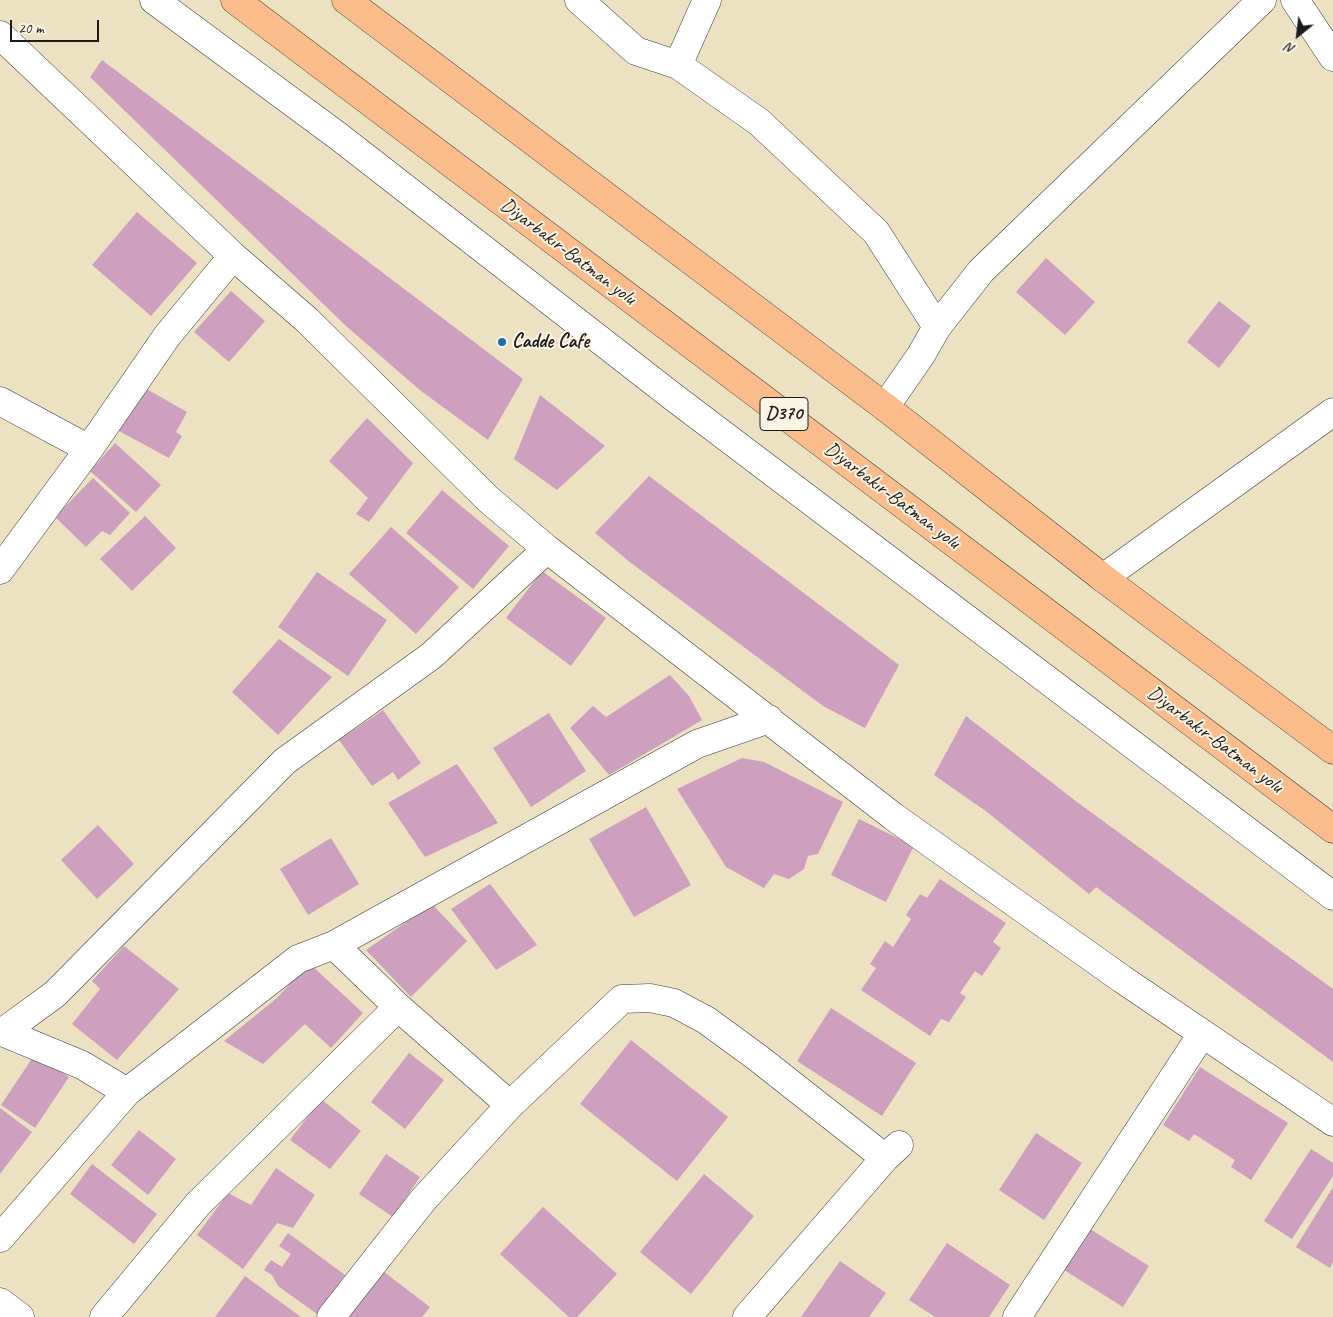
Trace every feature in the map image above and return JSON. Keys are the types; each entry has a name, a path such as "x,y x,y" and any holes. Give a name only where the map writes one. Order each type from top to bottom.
{"highway":[{"name":"Diyarbakır-Batman yolu","path":"235,0 1333,829"},
{"path":"346,0 885,407 1103,578 1333,750"}],"street":[{"path":"154,0 338,136 672,396 1333,896"},
{"path":"578,0 636,51 678,65 759,122 876,232 937,328"},
{"path":"678,65 707,0"},
{"path":"885,407 937,328 981,272 1262,0"},
{"path":"1295,0 1333,56"},
{"path":"0,35 233,256 307,320 488,499 547,549 894,817 1202,1034 1333,1122"},
{"path":"0,570 89,449 167,336 233,256"},
{"path":"0,401 89,449"},
{"path":"1103,578 1333,412"},
{"path":"2,1032 55,994 285,761 431,656 547,549"},
{"path":"0,1238 127,1092 298,959 334,945 697,744 769,719"},
{"path":"334,945 398,1007 510,1105"},
{"path":"331,1317 423,1200 510,1105 622,999 650,998 674,1003 706,1020 892,1151 747,1317"},
{"path":"104,1317 198,1204 398,1007"},
{"path":"2,1032 82,1065 127,1092"},
{"path":"1018,1317 1202,1034"},
{"path":"0,1302 20,1317"}],"building":[{"path":"102,60 523,379 488,440 421,391 346,326 90,77"},
{"path":"137,212 197,263 151,316 92,265"},
{"path":"1046,258 1095,302 1065,335 1016,292"},
{"path":"231,291 265,321 229,362 194,332"},
{"path":"1219,301 1251,326 1219,368 1187,342"},
{"path":"143,387 187,412 176,432 182,436 169,458 119,431"},
{"path":"540,395 605,446 557,490 514,459"},
{"path":"367,418 413,463 369,522 356,514 368,498 329,461"},
{"path":"115,443 161,485 136,512 90,471"},
{"path":"649,476 899,665 865,728 823,706 631,563 595,533"},
{"path":"93,478 130,513 110,535 102,531 86,547 55,517"},
{"path":"442,490 509,546 473,589 406,533"},
{"path":"145,516 176,548 132,591 100,559"},
{"path":"391,527 459,587 416,634 349,574"},
{"path":"542,571 606,618 571,666 506,618"},
{"path":"317,572 387,620 348,676 278,627"},
{"path":"279,639 332,677 278,735 232,692"},
{"path":"670,675 689,696 702,720 609,775 570,728 593,706 606,717"},
{"path":"383,710 421,763 398,780 393,772 372,786 339,740"},
{"path":"549,713 586,771 531,807 493,748"},
{"path":"966,716 1077,802 1333,989 1333,1062 1096,887 1089,894 987,812 934,775"},
{"path":"742,758 764,762 843,802 818,854 808,856 804,869 789,879 774,874 764,888 726,867 677,789"},
{"path":"457,764 498,823 425,857 388,803"},
{"path":"646,807 691,885 634,917 589,839"},
{"path":"859,819 914,846 886,902 831,875"},
{"path":"98,825 134,864 97,899 61,860"},
{"path":"331,838 359,884 308,915 280,869"},
{"path":"940,879 1006,923 993,942 1001,948 982,976 975,971 960,993 966,997 949,1022 941,1019 930,1036 861,990 876,968 870,964 885,941 893,947 911,919 906,915 920,894 927,898"},
{"path":"490,884 537,945 496,970 451,909"},
{"path":"432,904 467,941 411,997 366,950"},
{"path":"124,946 179,989 117,1060 72,1024 100,989 92,981"},
{"path":"309,963 363,1013 331,1048 305,1024 263,1064 224,1041 277,998"},
{"path":"831,1008 916,1063 882,1116 797,1061"},
{"path":"631,1040 728,1117 677,1181 580,1104"},
{"path":"409,1053 444,1080 405,1129 371,1102"},
{"path":"35,1054 69,1077 35,1128 1,1105"},
{"path":"1200,1067 1288,1123 1251,1180 1231,1167 1235,1160 1194,1134 1189,1141 1163,1125"},
{"path":"321,1099 361,1131 330,1169 290,1140"},
{"path":"0,1108 32,1132 0,1174"},
{"path":"139,1130 176,1159 148,1195 111,1165"},
{"path":"1036,1133 1082,1163 1044,1220 999,1190"},
{"path":"1311,1149 1333,1163 1333,1176 1292,1239 1264,1221"},
{"path":"386,1154 420,1177 393,1217 359,1194"},
{"path":"92,1164 157,1214 134,1244 70,1194"},
{"path":"276,1168 315,1195 293,1228 277,1223 243,1269 197,1235 228,1193 251,1205"},
{"path":"704,1174 754,1216 691,1294 640,1252"},
{"path":"1333,1187 1333,1262 1330,1268 1296,1247"},
{"path":"543,1207 617,1274 577,1317 569,1317 500,1254"},
{"path":"1090,1229 1149,1266 1123,1307 1064,1270"},
{"path":"288,1233 345,1275 317,1314 278,1286 272,1275 264,1270 271,1260 282,1267 291,1254 279,1246"},
{"path":"947,1243 1010,1285 989,1317 935,1317 909,1300"},
{"path":"840,1261 886,1293 869,1317 801,1317"},
{"path":"384,1272 430,1307 422,1317 349,1317"},
{"path":"245,1276 301,1317 215,1317"}],"place":[{"name":"Cadde Cafe","path":"502,342"}]}
